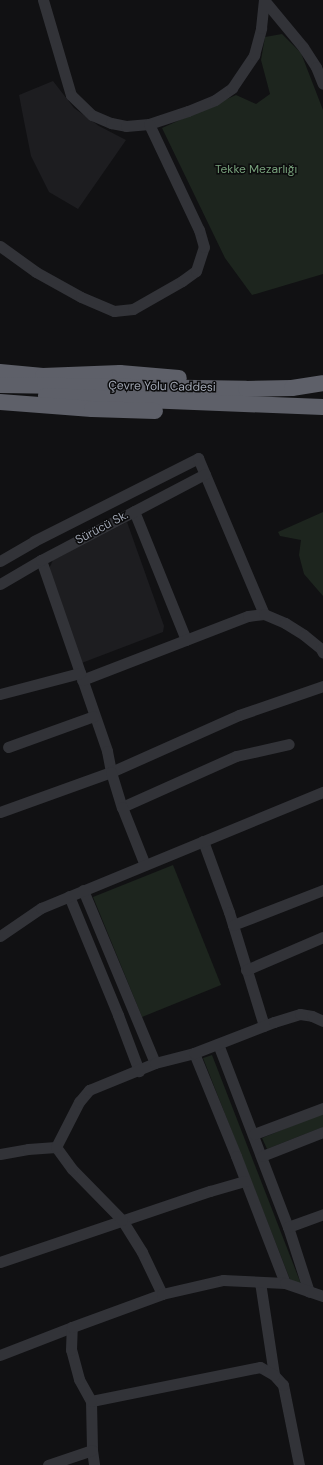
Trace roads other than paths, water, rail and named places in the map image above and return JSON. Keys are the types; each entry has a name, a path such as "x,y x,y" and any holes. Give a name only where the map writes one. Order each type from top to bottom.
{"highway":[{"path":"0,372 43,376 120,373 292,388"},
{"name":"Çevre Yolu Caddesi","path":"0,385 246,389 292,388 323,383"},
{"name":"Çevre Yolu Caddesi","path":"0,395 323,407"},
{"path":"0,402 92,410 189,412 252,404"}],"street":[{"path":"43,0 71,95 92,114 111,123 126,126 149,124 188,111 215,100 232,88 254,54 261,28 264,0"},
{"path":"264,0 320,65 323,84"},
{"path":"0,246 42,275 81,297 114,311 133,309 182,281 196,271 204,247 199,230 149,124"},
{"name":"Sürücü Sk.","path":"0,561 34,541 198,458 205,474 41,560 0,584"},
{"path":"205,474 264,614"},
{"path":"134,511 186,640"},
{"path":"41,560 107,752 111,772 122,806 145,865"},
{"path":"0,694 81,676 186,640 248,616 264,614 298,631 322,650"},
{"path":"0,812 111,772 239,715 323,686"},
{"path":"8,747 94,716"},
{"path":"122,806 236,756 289,744"},
{"path":"0,936 41,908 323,792"},
{"path":"202,841 232,925 264,1026"},
{"path":"83,890 155,1063"},
{"path":"232,925 323,890"},
{"path":"69,896 118,1015 139,1071"},
{"path":"246,970 323,937"},
{"path":"56,1147 79,1102 89,1090 139,1071 155,1063 194,1053 300,1014 312,1016 323,1021"},
{"path":"218,1044 254,1134 310,1292"},
{"path":"194,1053 245,1181 255,1202 285,1283"},
{"path":"254,1134 323,1108"},
{"path":"262,1156 323,1132"},
{"path":"0,1154 28,1148 56,1147"},
{"path":"56,1147 72,1169 122,1220 142,1252 162,1294"},
{"path":"0,1262 122,1220 245,1181"},
{"path":"288,1227 323,1214"},
{"path":"0,1354 162,1294 223,1280 285,1283 323,1296"},
{"path":"260,1282 274,1375"},
{"path":"72,1327 71,1350 78,1379 91,1401 92,1450 94,1465"},
{"path":"91,1401 260,1367 274,1375 284,1385 299,1465"},
{"path":"48,1465 92,1450"}],"park label":[{"name":"Tekke Mezarlığı","path":"256,170"}]}
